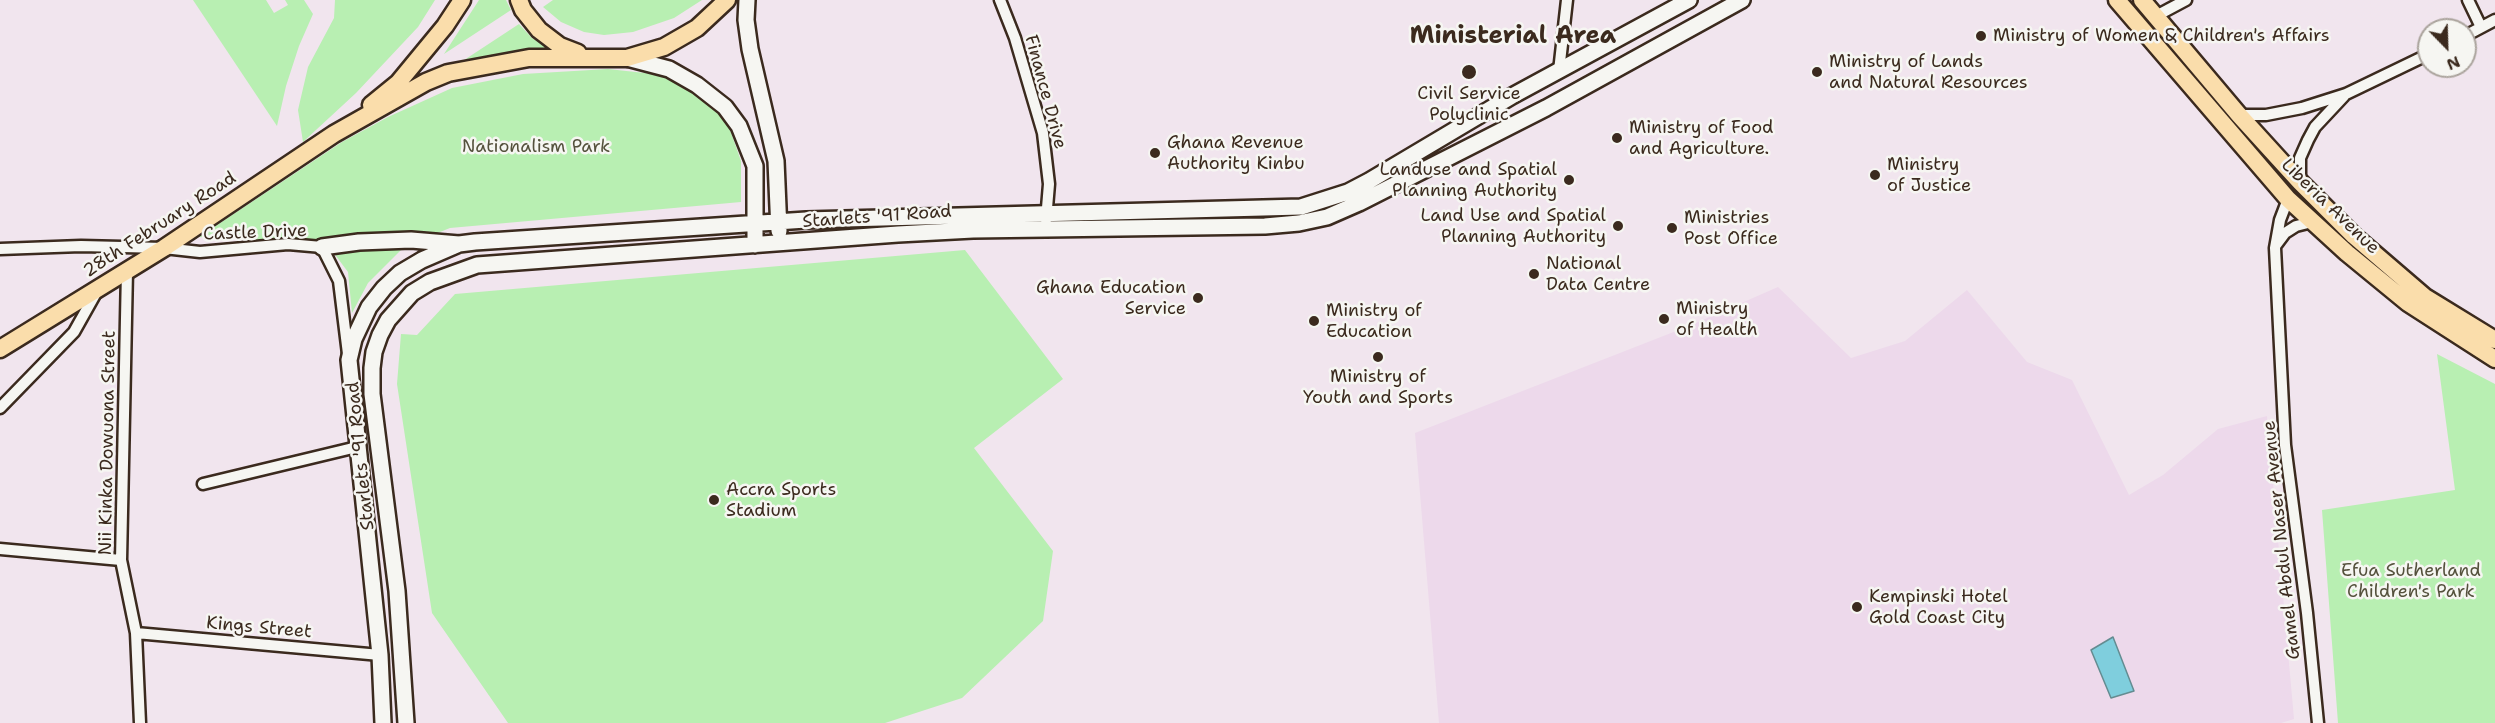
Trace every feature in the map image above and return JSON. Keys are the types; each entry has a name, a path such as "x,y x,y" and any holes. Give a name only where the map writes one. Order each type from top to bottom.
{"main road":[{"name":"28th February Road","path":"340,130 398,83 445,26 462,0"},
{"path":"519,0 523,10 539,30 560,46 584,56"},
{"path":"627,58 664,46 697,28 727,0"},
{"path":"747,0 746,20 750,49 776,161 780,244"},
{"name":"Starlets '91 Road","path":"406,723 393,570 372,394 374,352 388,320 412,293 429,282 477,265 780,244 1045,222 1278,209 1320,203 1369,181 1512,96 1689,0"},
{"name":"Starlets '91 Road","path":"383,723 380,655 349,360 360,323 369,307 400,273 422,260 459,244 806,220 1265,226 1299,223 1327,217 1359,203 1546,108 1742,0"},
{"name":"Liberia Avenue","path":"2117,0 2288,199 2312,222 2408,303 2495,359"},
{"name":"Liberia Avenue","path":"2142,0 2239,115 2300,182 2354,236 2425,297 2495,340"},
{"path":"1546,108 1547,90 1586,66 1596,51"},
{"name":"28th February Road","path":"0,349 164,248 340,130 426,82 448,73 529,58 584,56 627,58 669,69 697,85 725,107 739,126 755,166 755,245"},
{"path":"777,192 780,203 787,212 806,220"},
{"path":"736,224 744,217 754,198"},
{"path":"590,234 591,258"},
{"path":"322,247 359,242 411,240 459,244"},
{"path":"371,573 393,570"}],"street":[{"name":"Finance Drive","path":"1000,0 1015,38 1043,133 1048,176 1045,222"},
{"path":"1559,71 1567,0"},
{"path":"2156,16 2186,0"},
{"path":"2468,0 2481,27"},
{"path":"2477,29 2495,20"},
{"path":"2239,115 2266,115 2302,108 2346,94 2417,60"},
{"path":"2300,182 2300,158 2314,128 2346,94"},
{"name":"Gamel Abdul Naser Avenue","path":"2288,199 2280,220 2276,245 2285,445 2307,613 2318,723"},
{"path":"2276,245 2285,233 2296,226 2312,222"},
{"name":"Castle Drive","path":"0,249 81,246 164,248 200,252 288,244 322,247 339,281 349,360"},
{"name":"Nii Kinka Dowuona Street","path":"127,270 121,560 136,633 140,723"},
{"path":"0,408 74,332 99,288"},
{"path":"203,484 357,447"},
{"path":"0,549 121,560"},
{"name":"Kings Street","path":"136,633 380,655"}],"shaded area":[{"name":"Kempinski Hotel Gold Coast City","path":"1778,287 1851,358 1905,341 1967,290 2027,362 2072,380 2129,495 2163,475 2218,429 2267,416 2294,719 2281,723 1439,723 1415,433 1689,326"}],"green space":[{"path":"193,0 266,0 274,13 288,5 285,0 304,0 313,14 299,46 286,86 277,126"},
{"path":"335,0 435,0 418,27 356,93 303,142 298,110 308,67 334,18"},
{"path":"479,0 506,0 511,10 444,54"},
{"path":"553,0 702,0 674,18 633,32 604,35 584,32 561,22 543,7"},
{"path":"519,24 532,38 553,51 452,68"},
{"name":"Nationalism Park","path":"608,69 663,75 700,95 728,124 741,161 741,202 450,228 405,246 368,283 352,313 348,272 327,244 199,237 342,142 388,117 452,88 523,74"},
{"name":"Accra Sports Stadium","path":"965,250 1063,379 974,448 1053,551 1043,621 962,698 885,723 508,723 432,613 397,384 401,334 417,335 455,294"},
{"name":"Efua Sutherland Children's Park","path":"2437,354 2495,384 2495,723 2338,723 2322,510 2455,490"}],"water":[{"path":"2113,637 2134,691 2111,698 2091,650"}],"place":[{"name":"Ministry of Women & Children's Affairs","path":"1981,36"},
{"name":"Civil Service Polyclinic","path":"1469,72"},
{"name":"Ministry of Lands and Natural Resources","path":"1817,72"},
{"name":"Ministry of Food and Agriculture.","path":"1617,138"},
{"name":"Ghana Revenue Authority Kinbu","path":"1155,153"},
{"name":"Ministry of Justice","path":"1875,175"},
{"name":"Landuse and Spatial Planning Authority","path":"1569,180"},
{"name":"Land Use and Spatial Planning Authority","path":"1618,226"},
{"name":"Ministries Post Office","path":"1672,228"},
{"name":"National Data Centre","path":"1534,274"},
{"name":"Ghana Education Service","path":"1198,298"},
{"name":"Ministry of Health","path":"1664,319"},
{"name":"Ministry of Education","path":"1314,321"},
{"name":"Ministry of Youth and Sports","path":"1378,357"},
{"name":"Accra Sports Stadium","path":"714,500"},
{"name":"Kempinski Hotel Gold Coast City","path":"1857,607"}],"district":[{"name":"Ministerial Area","path":"1513,37"}]}
